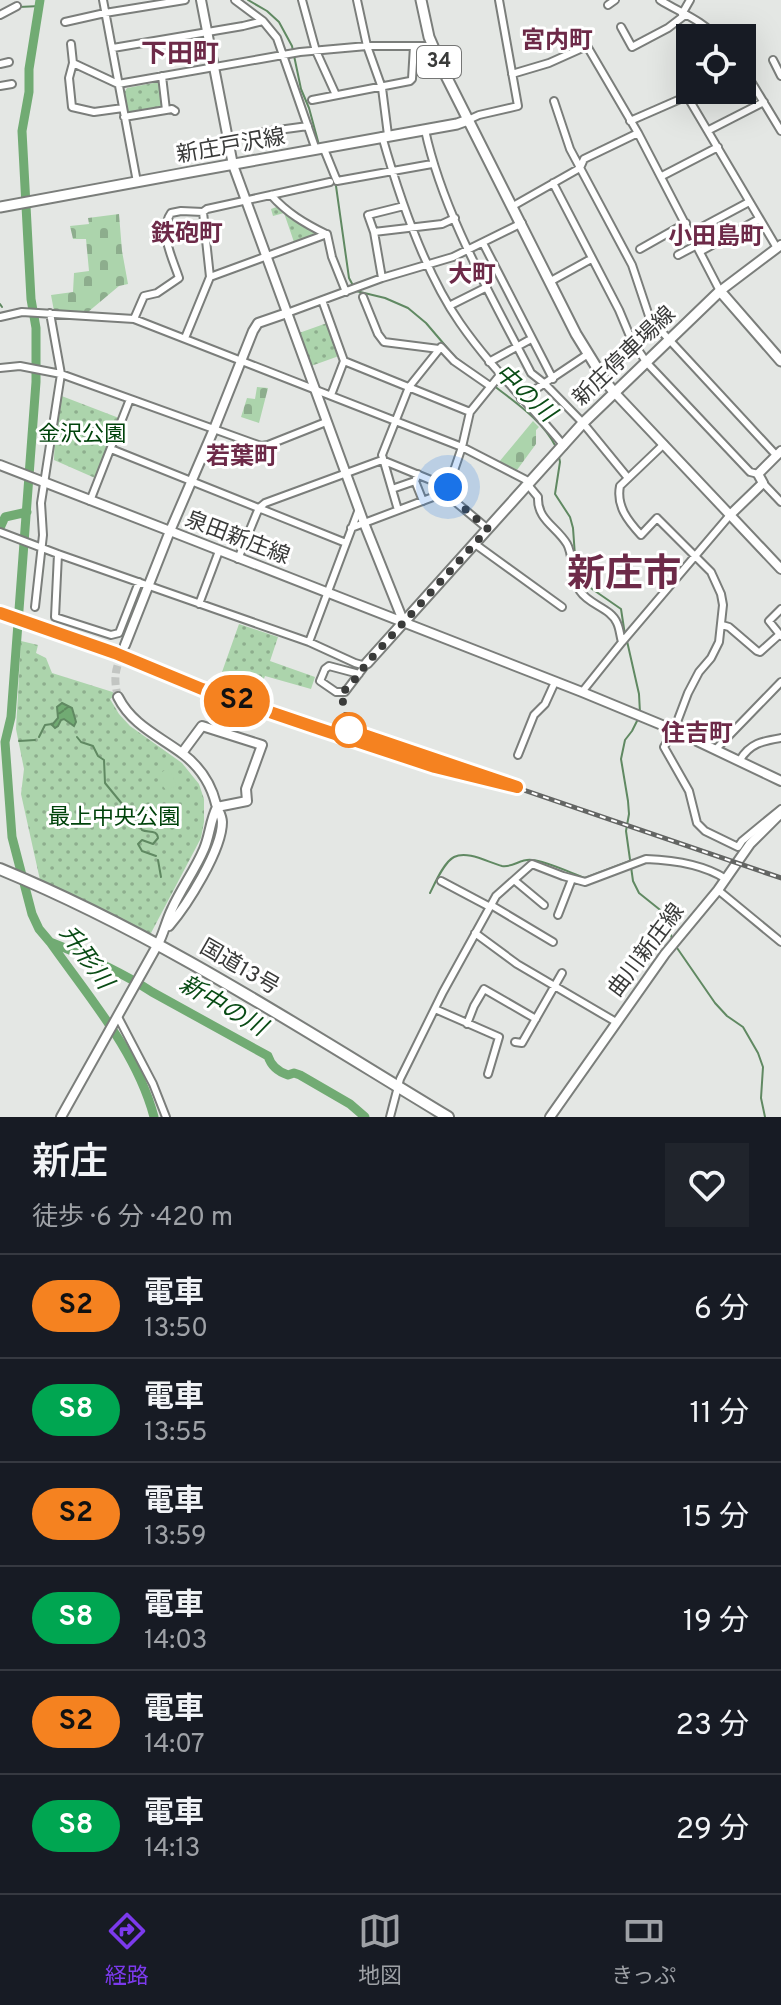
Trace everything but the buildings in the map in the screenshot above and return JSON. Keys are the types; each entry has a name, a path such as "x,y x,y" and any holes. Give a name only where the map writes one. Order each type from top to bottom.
{"highway":[{"name":"国道13号","path":"3,870 158,944 448,1117"}],"main road":[{"name":"34","path":"421,0 432,46 468,120 576,334 614,392"},
{"name":"新庄戸沢線","path":"0,207 320,150 468,120"},
{"name":"新庄停車場線","path":"367,663 583,423 720,291"},
{"path":"720,291 781,361"}],"street":[{"path":"103,0 137,182"},
{"path":"65,22 185,0"},
{"path":"201,0 233,165 326,422 404,623"},
{"path":"235,0 263,21 277,38 308,126 337,181 432,164"},
{"path":"302,0 316,51 336,95"},
{"path":"357,0 367,46 382,88 385,136 392,171 429,265 449,306 489,362 547,424 560,450"},
{"path":"468,120 518,106 499,0"},
{"path":"608,5 615,0"},
{"path":"660,0 701,24"},
{"path":"621,27 632,47 668,28 684,14 690,0"},
{"path":"0,15 17,6"},
{"path":"113,48 263,21"},
{"path":"71,44 73,63 69,78 72,107 94,112 123,108"},
{"path":"73,63 118,84 300,52 367,46 432,46"},
{"path":"312,100 410,81 414,46"},
{"path":"512,74 549,63 587,46 662,176 720,291 779,247 759,219 692,104"},
{"path":"773,60 781,76"},
{"path":"0,64 9,62"},
{"path":"162,76 166,110"},
{"path":"0,86 12,84"},
{"path":"756,89 781,131"},
{"path":"554,101 570,149 632,265 650,319 778,453 758,474"},
{"path":"630,121 676,101"},
{"path":"709,130 764,102"},
{"path":"124,117 175,111"},
{"path":"256,133 308,126"},
{"path":"425,130 432,164 455,218 531,373 583,423 628,478"},
{"path":"513,206 580,168 584,159 638,133"},
{"path":"662,176 718,147"},
{"path":"134,319 144,296 157,293 179,278 165,234 171,213 203,212 330,182"},
{"path":"553,183 632,341 647,363 750,472 758,474 781,502"},
{"path":"271,195 295,218 327,234"},
{"path":"691,233 749,202"},
{"path":"382,278 368,215 404,206"},
{"path":"185,338 210,277 203,212"},
{"path":"374,232 442,224 455,218"},
{"path":"678,255 759,219"},
{"path":"0,465 170,531 258,323 469,250 522,223"},
{"path":"640,249 686,223"},
{"path":"210,277 327,234"},
{"path":"327,234 332,257 352,290"},
{"path":"483,243 553,379"},
{"path":"551,281 591,259"},
{"path":"449,306 503,282"},
{"path":"363,297 384,342 441,347 454,361 491,385"},
{"path":"322,300 344,361 331,395"},
{"path":"0,317 22,312 134,319 462,447 529,484 538,497 541,515 568,545 578,589 584,597 613,616 624,639"},
{"path":"35,607 41,503 60,374 50,313"},
{"path":"489,362 531,339"},
{"path":"398,510 382,455 409,387 439,349"},
{"path":"521,399 588,354"},
{"path":"344,361 470,412"},
{"path":"0,368 10,366 60,374 261,446 326,422"},
{"path":"351,528 447,490 470,412 500,375"},
{"path":"614,392 781,569"},
{"path":"90,501 130,399"},
{"path":"664,444 618,489 627,520 641,535 657,518 711,572 721,594 722,625 719,642 699,672 664,747 689,791 697,823 705,831 738,847 781,811"},
{"path":"111,449 346,543"},
{"path":"238,559 259,508 272,500 382,460 447,490 488,529"},
{"path":"392,489 417,478"},
{"path":"417,478 423,501"},
{"path":"582,692 694,555 763,483"},
{"path":"309,642 359,509"},
{"name":"泉田新庄線","path":"125,645 170,531 582,692 674,730 781,781"},
{"path":"1,532 309,642 355,663 367,663"},
{"path":"475,544 562,607"},
{"path":"199,604 219,551"},
{"path":"58,554 55,617 111,635 119,633 139,582"},
{"path":"722,625 729,627 760,652 780,635 769,621 781,609"},
{"path":"359,674 329,666 320,681 329,688 345,692 359,674 367,663"},
{"path":"518,755 534,715 545,704 555,682"},
{"path":"716,749 781,682"},
{"path":"61,1117 165,929 179,914 204,872 220,838 222,819 203,774 182,753 128,714 118,697"},
{"path":"182,753 202,726 262,745 246,789 247,801 217,807"},
{"path":"740,760 755,743 781,738"},
{"name":"曲川新庄線","path":"550,1117 675,940 718,890 750,844 781,811"},
{"path":"390,1117 406,1067 490,906 496,896 532,864 585,882 646,859 686,863 726,879"},
{"path":"558,915 572,879"},
{"path":"514,880 544,905"},
{"path":"441,881 553,942"},
{"path":"718,890 781,942"},
{"path":"475,933 517,964 616,1022"},
{"path":"515,1042 522,1043 562,973"},
{"path":"467,1024 484,989 536,1019"},
{"path":"435,1009 499,1037 488,1074"},
{"path":"116,1019 153,1084 166,1117"}],"green space":[{"path":"159,82 164,108 132,114 128,112 124,93 127,88"},
{"path":"279,206 321,235 294,242 284,213 273,216 271,209"},
{"path":"119,214 128,284 119,286 88,312 54,311 51,295 73,292 74,273 89,271 86,239 73,239 70,226 89,224 88,218"},
{"path":"327,323 339,356 311,366 299,333"},
{"path":"257,387 268,388 259,423 241,417 247,398 255,399"},
{"name":"金沢公園","path":"59,395 119,418 95,478 54,460"},
{"path":"533,421 539,427 536,430 536,444 517,470 499,462"},
{"path":"239,624 278,637 270,661 315,677 311,689 265,676 261,686 222,672"},
{"name":"最上中央公園","path":"21,641 38,645 36,653 46,658 52,673 119,694 110,699 119,714 130,726 182,763 199,784 204,799 201,838 151,933 147,934 40,880 21,794 24,769 16,729"},
{"path":"167,768 176,786 166,790 159,781 162,778 160,774"}],"water":[{"path":"62,703 72,708 76,722 74,726 64,719 55,728 52,725 58,718 57,707"}],"waterway":[{"name":"升形川","path":"40,0 22,131 31,299 36,328 36,382 11,717 5,742 12,837 32,914 39,929 124,1047 154,1117"},
{"name":"中の川","path":"248,0 279,22 292,46 301,89 319,145"},
{"path":"19,7 40,6"},
{"name":"中の川","path":"321,151 336,186 349,278 356,291 408,308 426,323 455,357 475,372"},
{"name":"中の川","path":"493,385 536,421 556,447"},
{"name":"中の川","path":"559,457 555,494 570,517 576,570 582,582 621,609 625,635"},
{"path":"0,528 5,517 27,512"},
{"name":"中の川","path":"627,641 640,713"},
{"name":"中の川","path":"638,719 625,740 621,759 628,801 626,831 633,881 639,893 664,913 672,940"},
{"path":"39,737 45,725 52,724"},
{"path":"77,737 93,746 104,760 105,783 123,805 137,811 136,820 142,830 157,835 153,844 142,840 138,844 142,851 156,856"},
{"path":"19,741 35,740"},
{"path":"430,893 447,863 460,855 502,866 538,861 585,878 630,861"},
{"path":"158,860 161,877"},
{"name":"新中の川","path":"50,942 128,977 268,1056 273,1066 282,1072 300,1075 350,1104 365,1117"},
{"name":"中の川","path":"675,945 715,1003 743,1027 758,1053 763,1067 761,1098 765,1117"}],"tunnel":[{"path":"118,697 115,676 125,645"}],"railway":[{"path":"0,613 115,653 202,689 342,737 435,767 517,787"},
{"path":"509,785 781,878"}],"train":[{"name":"S2","path":"0,613 115,653 202,689 314,727 435,767 517,787 349,730"}],"district":[{"name":"宮内町","path":"557,42"},
{"name":"下田町","path":"180,55"},
{"name":"鉄砲町","path":"187,235"},
{"name":"小田島町","path":"716,238"},
{"name":"大町","path":"472,276"},
{"name":"若葉町","path":"242,458"},
{"name":"新庄市","path":"624,576"},
{"name":"住吉町","path":"697,735"}],"route":[{"path":"349,730 341,693 488,529 446,494 448,487"}]}
